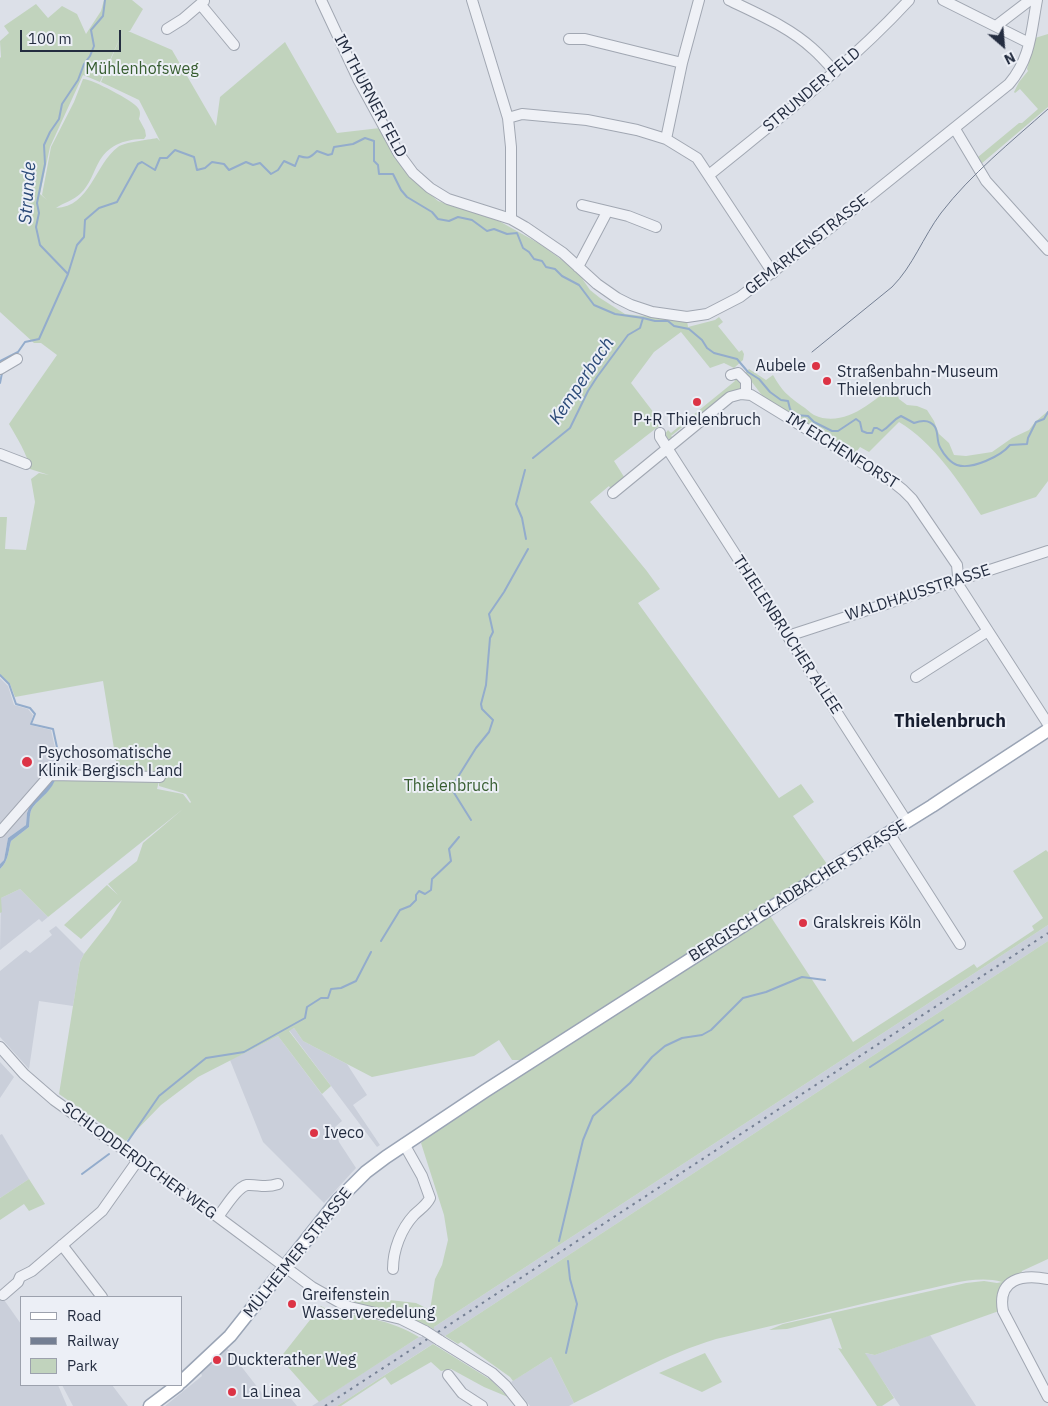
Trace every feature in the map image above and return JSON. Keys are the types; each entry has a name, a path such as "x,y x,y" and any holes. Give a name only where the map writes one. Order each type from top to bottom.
{"main road":[{"name":"BERGISCH GLADBACHER STRASSE","path":"547,1051 889,834 1048,730"},
{"name":"MÜLHEIMER STRASSE","path":"182,1381 230,1336 332,1207 366,1172 404,1144 547,1051"},
{"path":"150,1406 177,1386"}],"street":[{"name":"IM THURNER FELD","path":"321,0 358,79 399,154 413,173 430,188 448,199 511,219"},
{"path":"472,0 508,118 511,147 511,219"},
{"path":"666,139 682,63 699,0"},
{"path":"729,0 765,17 797,36 813,49 835,72"},
{"name":"STRUNDER FELD","path":"709,175 835,72 880,32 910,0"},
{"path":"943,0 1030,43"},
{"path":"996,26 1030,0"},
{"name":"GEMARKENSTRASSE","path":"511,219 538,235 604,289 631,305 652,312 687,317 707,314 740,297 773,273 1009,84 1026,60 1037,0"},
{"path":"167,29 184,19 203,2 234,45"},
{"path":"569,39 585,39 682,63"},
{"path":"508,118 522,114 587,120 637,130 666,139 697,158 773,273"},
{"path":"955,129 986,181 1048,250"},
{"path":"582,205 628,216 656,227"},
{"path":"578,267 607,212"},
{"path":"1,368 17,359"},
{"path":"614,492 730,397 746,394 746,381 738,373 731,375"},
{"name":"IM EICHENFORST","path":"746,394 772,408 903,490 912,499 957,566 959,586 1048,724"},
{"name":"THIELENBRUCHER ALLEE","path":"660,433 660,437 907,822"},
{"path":"0,454 26,464"},
{"name":"WALDHAUSSTRASSE","path":"788,636 1048,551"},
{"path":"916,678 988,631"},
{"path":"0,832 48,776 55,774 160,777"},
{"path":"889,834 960,944"},
{"name":"SCHLODDERDICHER WEG","path":"0,1047 24,1074 54,1100 218,1217 285,1268"},
{"path":"393,1269 393,1255 407,1222 426,1206 430,1198 422,1176 404,1144"},
{"path":"3,1295 18,1282 20,1277 32,1271 102,1211 138,1160"},
{"path":"218,1217 240,1188 247,1185 261,1187 278,1184"},
{"path":"62,1245 101,1296"},
{"path":"285,1268 321,1293 346,1306 401,1319 425,1331 492,1373 506,1386 522,1406"},
{"path":"1048,1279 1026,1278 1014,1281 1007,1285 1003,1291 1001,1302 1003,1311 1048,1398"},
{"path":"448,1374 462,1393 482,1406"}],"shaded area":[{"name":"Psychosomatische Klinik Bergisch Land","path":"0,678 8,686 14,705 28,709 33,715 30,725 51,730 56,752 53,771 0,829"},
{"path":"46,787 30,805 26,825 8,838 4,860 0,864 0,835"},
{"path":"20,889 48,917 42,922 39,919 0,950 1,898"},
{"path":"1048,925 1048,941 445,1336 337,1406 312,1406 419,1337 422,1337 434,1327"},
{"path":"56,926 84,954 80,962 73,1006 39,1001 29,1069 0,1037 0,971 26,950 30,953 52,935 49,931"},
{"path":"294,1028 303,1041 347,1064 367,1095 353,1105 380,1145 377,1147 289,1030"},
{"path":"278,1036 342,1121 335,1127 339,1142 356,1168 324,1203 263,1142 230,1060"},
{"path":"0,1062 14,1077 0,1098"},
{"path":"2,1134 29,1179 0,1198 0,1135"},
{"path":"2,1297 20,1323 20,1386 58,1386 67,1406 0,1406 0,1299"},
{"path":"930,1335 976,1406 900,1406 864,1353 875,1355"},
{"path":"227,1348 265,1397 280,1385 297,1406 165,1406 202,1376 201,1373"},
{"path":"551,1357 574,1403 569,1406 530,1406 511,1382"},
{"path":"63,1386 113,1386 128,1406 73,1406"}],"green space":[{"name":"Thielenbruch","path":"104,0 132,0 143,9 130,31 128,31 172,50 216,126 220,97 285,42 337,133 380,128 410,176 438,201 499,221 540,244 577,271 590,290 625,314 687,321 688,327 715,320 719,317 723,322 718,326 739,352 742,350 744,354 743,360 734,368 724,363 710,368 681,332 654,352 631,383 654,413 659,426 614,461 626,480 612,491 609,486 590,502 660,589 638,603 779,798 801,784 814,802 793,816 827,864 521,1060 512,1060 499,1040 474,1056 372,1077 303,1041 294,1028 289,1031 331,1086 322,1094 278,1036 198,1077 161,1105 126,1141 59,1094 80,962 109,922 122,900 81,939 64,925 107,885 118,895 108,884 137,861 143,843 183,809 48,917 20,889 1,898 2,912 0,913 0,869 7,859 11,841 29,827 32,809 49,790 56,777 159,781 159,775 118,773 103,681 15,697 10,684 0,674 0,517 7,517 5,549 26,550 35,502 31,479 39,473 49,475 30,469 24,451 9,424 57,355 41,343 34,343 0,312 0,41 9,33 4,26 36,4 48,18 62,6 77,14 86,34 101,11","holes":["124,29 101,82 139,100 160,141 157,138 121,145 110,154 84,193 77,200 67,206 56,208 80,194 89,182 100,160 109,150 114,146 131,140 144,139 146,136 139,119 140,111 135,105 121,95 83,79 74,102 51,147 42,195 47,200 40,194 50,147 83,75 100,82","159,781 159,786 186,794 191,802 183,794 157,789"]},
{"path":"1048,34 1048,107 981,164 978,157 1038,109 1020,89 1014,92 1028,71 1035,38"},
{"path":"749,369 766,380 773,375 782,389 792,399 812,414 825,418 847,416 858,411 894,384 899,399 907,405 927,410 939,434 949,443 954,455 966,456 992,452 1012,438 1029,430 1048,411 1048,481 1036,497 981,515 945,464 923,440 899,422 869,452 860,447 855,454 764,398 745,373"},
{"path":"732,377 743,382 742,390 731,391 708,408 705,413 701,412 671,436 674,438 668,439 665,434 668,430 671,433 735,381"},
{"path":"1046,850 1048,852 1048,925 434,1327 434,1329 401,1314 348,1301 340,1296 416,1303 430,1310 435,1279 442,1265 448,1240 444,1215 421,1143 447,1119 769,914 853,1042 974,964 977,968 1034,930 1032,926 1043,918 1013,871"},
{"path":"1048,941 1048,1259 1022,1271 1019,1278 1006,1280 1002,1284 998,1293 999,1311 875,1355 865,1353 894,1398 882,1406 877,1406 838,1348 842,1349 831,1318 787,1329 769,1330 783,1324 966,1283 1002,1282 973,1280 952,1283 716,1339 661,1360 574,1403 551,1357 513,1381 461,1342 458,1344 445,1336"},
{"path":"29,1179 45,1204 29,1211 24,1204 0,1220 0,1198"},
{"path":"321,1306 328,1310 398,1326 419,1337 319,1402 280,1358"},
{"path":"433,1344 491,1380 508,1397 484,1387 451,1369 441,1371 431,1362 391,1385 385,1377 341,1406 337,1406"},
{"path":"705,1353 722,1382 702,1392 659,1373"}],"water":[{"path":"56,777 50,790 32,809 29,827 11,841 7,859 0,869 0,864 4,860 8,838 26,825 30,805"}],"waterway":[{"name":"Strunde","path":"0,361 18,352 25,342 39,339 68,274 40,245 36,227 39,213 37,203 45,164 44,145 59,119 62,104 78,80 84,64 90,56 94,46 91,30 103,16 105,0"},
{"path":"68,274 77,245 84,237 85,220 99,208 117,202 138,164 142,162 155,170 160,158 167,158 175,150 194,157 197,170 205,168 212,162 224,164 229,170 246,162 253,165 260,163 271,174 278,170 284,161 295,166 299,156 309,157 317,151 328,155 332,154 334,147 353,144 365,138 374,141 374,161 378,165 379,174 393,174 407,197 432,212 438,219 449,221 458,217 472,220 487,231 494,229 507,234 517,233 523,248 534,259 542,261 546,267 555,269 562,276 579,285 594,305 615,314 643,318"},
{"name":"Kemperbach","path":"533,458 570,428 597,377 628,335 640,328 643,318 655,321 668,321 674,326 689,329 714,353 737,359 770,392 781,400 788,401 790,409 795,415 808,416 814,422 832,431 838,431 856,419 860,422 862,431 867,433 872,433 874,428 882,431 901,416 914,423 928,421 935,427 942,451 950,461 957,465 970,466 978,464 1000,453 1010,445 1027,444 1036,422 1044,419 1048,412"},
{"name":"Strunde","path":"0,383 2,373"},
{"name":"Kemperbach","path":"525,470 516,504 522,518 526,539"},
{"name":"Kemperbach","path":"471,820 451,788 476,748 489,732 493,720 482,709 481,704 486,685 490,638 493,632 489,614 504,592 528,549"},
{"name":"Strunde","path":"0,675 9,684 16,704 30,708 35,714 31,724 53,729 58,752 55,770"},
{"name":"Kemperbach","path":"381,941 400,910 410,906 416,900 416,895 419,891 425,894 431,890 432,879 451,861 449,849 459,837"},
{"name":"Kemperbach","path":"128,1141 159,1096 206,1058 244,1052 305,1018 307,1007 321,998 328,998 331,989 341,988 356,981 371,952"},
{"path":"559,1241 583,1140 593,1116 630,1083 652,1057 665,1046 682,1038 702,1035 711,1030 743,998 766,992 802,977 825,980"},
{"path":"870,1067 943,1020"},
{"name":"Kemperbach","path":"82,1174 109,1154"},
{"path":"566,1353 577,1304 570,1279 568,1261"}],"tram line":[{"path":"812,352 892,287 912,261 941,213 965,185 1048,109"}],"railway":[{"path":"325,1406 1048,933"}],"place":[{"name":"Aubele","path":"816,366"},
{"name":"Straßenbahn-Museum Thielenbruch","path":"827,381"},
{"name":"P+R Thielenbruch","path":"697,402"},
{"name":"Psychosomatische Klinik Bergisch Land","path":"27,762"},
{"name":"Gralskreis Köln","path":"803,923"},
{"name":"Iveco","path":"314,1133"},
{"name":"Greifenstein Wasserveredelung","path":"292,1304"},
{"name":"Duckterather Weg","path":"217,1360"},
{"name":"La Linea","path":"232,1392"}],"district":[{"name":"Thielenbruch","path":"950,722"}],"park label":[{"name":"Mühlenhofsweg","path":"142,69"}]}
